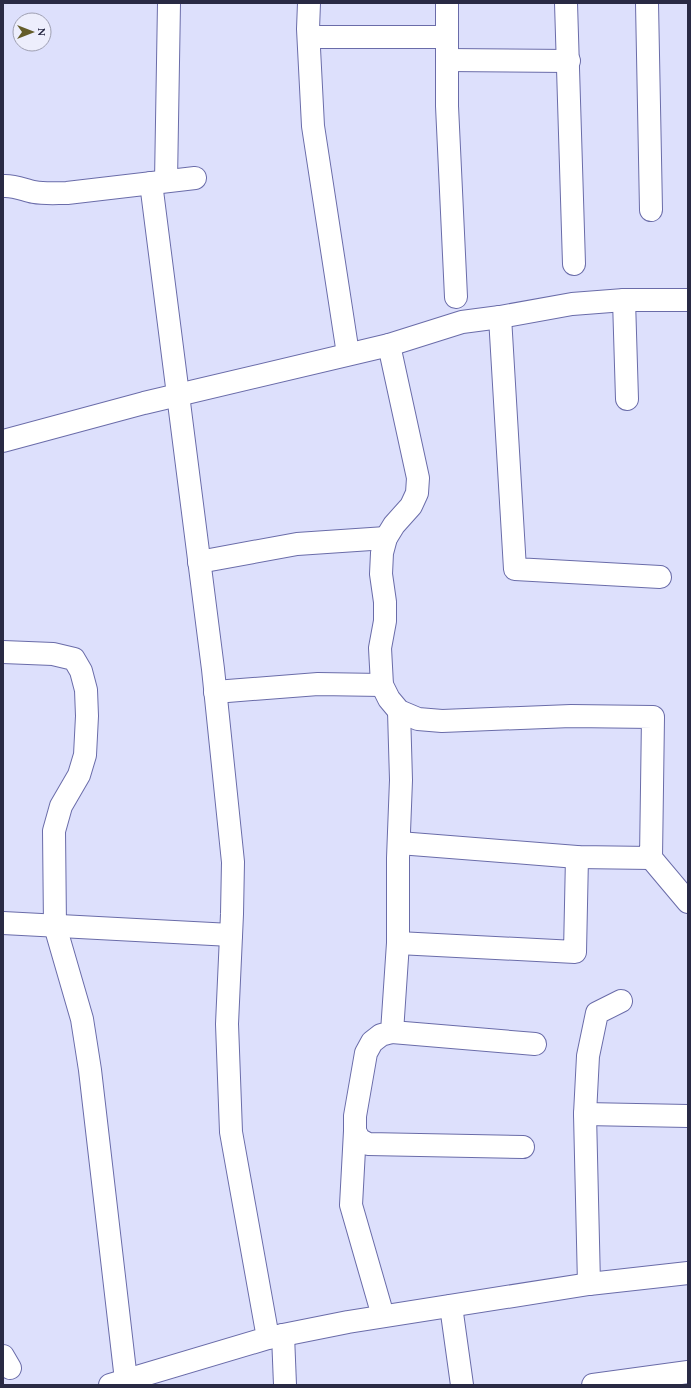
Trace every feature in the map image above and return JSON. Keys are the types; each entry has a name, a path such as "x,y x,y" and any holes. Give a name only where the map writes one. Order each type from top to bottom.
{"street":[{"path":"169,3 158,182 177,395 215,692 233,862 227,1024 231,1132 276,1336 285,1385"},
{"path":"309,3 313,126 348,354"},
{"path":"447,3 447,106 456,297"},
{"path":"566,3 574,264"},
{"path":"647,3 651,210"},
{"path":"309,37 447,37"},
{"path":"447,60 568,61"},
{"path":"3,186 33,192 67,193 195,178"},
{"path":"3,441 177,395 389,344 462,322 500,317 572,304 624,300 688,300"},
{"path":"624,300 627,399"},
{"path":"500,317 514,569 660,577"},
{"path":"389,344 418,478 417,493 411,506 394,525 386,538 382,553 381,574 386,602 386,621 380,648 382,685 389,699 399,711 418,719 442,721 571,716 653,717 651,858 688,902"},
{"path":"199,562 297,544 386,538"},
{"path":"3,652 53,654 74,659 81,671 86,690 87,716 85,755 79,775 61,806 54,831 55,926 82,1019 89,1063 118,1382 276,1336 348,1322 589,1284 688,1273"},
{"path":"215,692 318,684 382,685"},
{"path":"392,1032 398,943 401,780 399,711"},
{"path":"399,843 577,857 651,858"},
{"path":"398,943 574,952 577,857"},
{"path":"3,923 231,935"},
{"path":"589,1284 585,1114 588,1056 597,1013 621,1001"},
{"path":"383,1316 351,1205 355,1116 366,1053 372,1042 381,1035 392,1032 535,1044"},
{"path":"585,1114 688,1116"},
{"path":"355,1131 359,1139 368,1144 523,1147"},
{"path":"451,1306 462,1385"},
{"path":"593,1385 645,1382 688,1372"}]}
